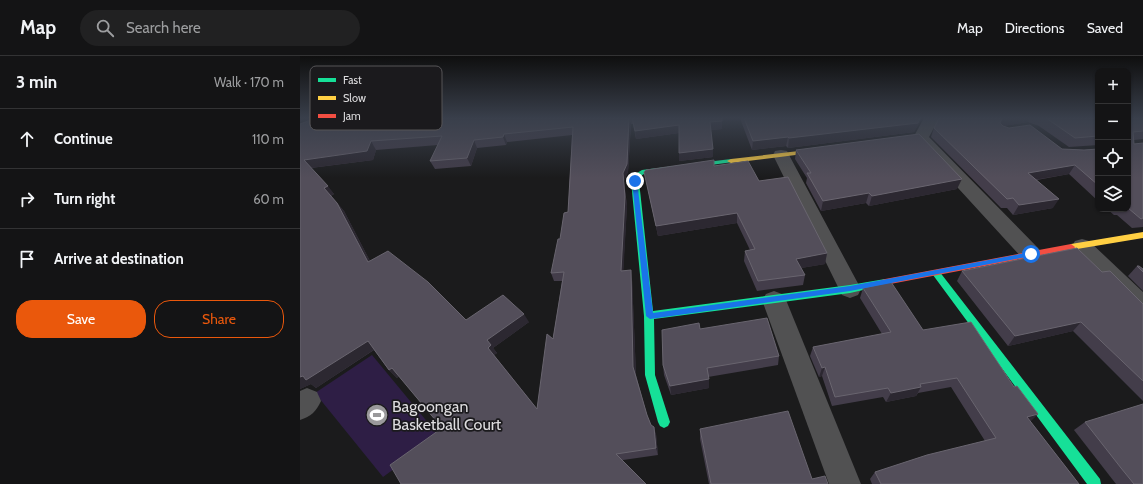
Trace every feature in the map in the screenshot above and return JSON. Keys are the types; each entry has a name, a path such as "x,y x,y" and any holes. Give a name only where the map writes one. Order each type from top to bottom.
{"street":[{"path":"918,138 1031,254"},
{"path":"664,422 650,375 650,316 635,181 636,176 642,172 836,148"},
{"path":"781,155 850,289"},
{"path":"650,316 850,289 1031,254 1143,235"},
{"path":"1082,246 1143,306"},
{"path":"936,273 1095,484"},
{"path":"774,300 845,484"}],"shaded area":[{"name":"Bagoongan Basketball Court","path":"372,355 439,436 383,477 315,393"}],"building":[{"path":"300,138 414,138 371,141 367,151 304,160 328,186 324,188 337,203 368,262 388,251 428,282 466,320 503,295 524,314 487,340 491,345 488,348 537,409 547,334 553,339 564,272 551,273 558,239 560,239 564,213 568,212 572,138 628,138 627,164 623,173 625,197 621,271 631,270 633,367 647,415 651,425 654,427 656,448 616,454 646,484 401,484 390,465 442,428 392,368 389,370 368,341 306,380 303,376 300,377"},
{"path":"441,138 494,138 474,140 467,158 430,161"},
{"path":"679,138 712,138 713,149 679,153"},
{"path":"752,138 779,138 753,141"},
{"path":"888,138 923,138 962,179 872,196 869,193 823,201 807,173 811,173 796,150"},
{"path":"944,138 1047,138 1062,149 1095,149 1095,182 1075,165 1028,173 1059,199 1019,205 1013,198 1007,199"},
{"path":"1131,138 1133,138 1134,144 1143,143 1143,218 1141,219 1131,211"},
{"path":"714,160 714,166 748,161 759,181 788,177 827,253 796,259 805,275 758,281 745,251 755,249 737,213 656,226 644,172 646,170"},
{"path":"1077,248 1102,272 1110,271 1143,304 1143,381 1081,322 1015,336 962,271"},
{"path":"1137,266 1143,269 1143,272"},
{"path":"891,282 923,330 971,322 1014,387 1017,386 1038,414 1027,417 1079,484 881,484 875,472 927,455 996,438 957,378 920,384 921,387 891,393 888,388 835,397 825,367 822,368 813,347 891,332 863,288"},
{"path":"767,318 779,356 707,368 709,379 670,386 663,365 662,330 699,323 700,329"},
{"path":"1143,404 1143,484 1134,484 1085,422"},
{"path":"788,411 812,479 825,476 828,484 711,484 700,429"}],"traffic: fast":[{"path":"664,422 650,375 649,316 635,181 636,176 642,172 731,161"},
{"path":"936,273 1095,484"},
{"path":"649,316 850,289 885,282"}],"traffic: slow":[{"path":"731,161 825,150"},
{"path":"1071,247 1143,235"}],"traffic: jam":[{"path":"885,282 1071,247"}],"place":[{"name":"Bagoongan Basketball Court","path":"377,415"}],"route":[{"path":"635,181 650,316 850,289 1031,254"}]}
